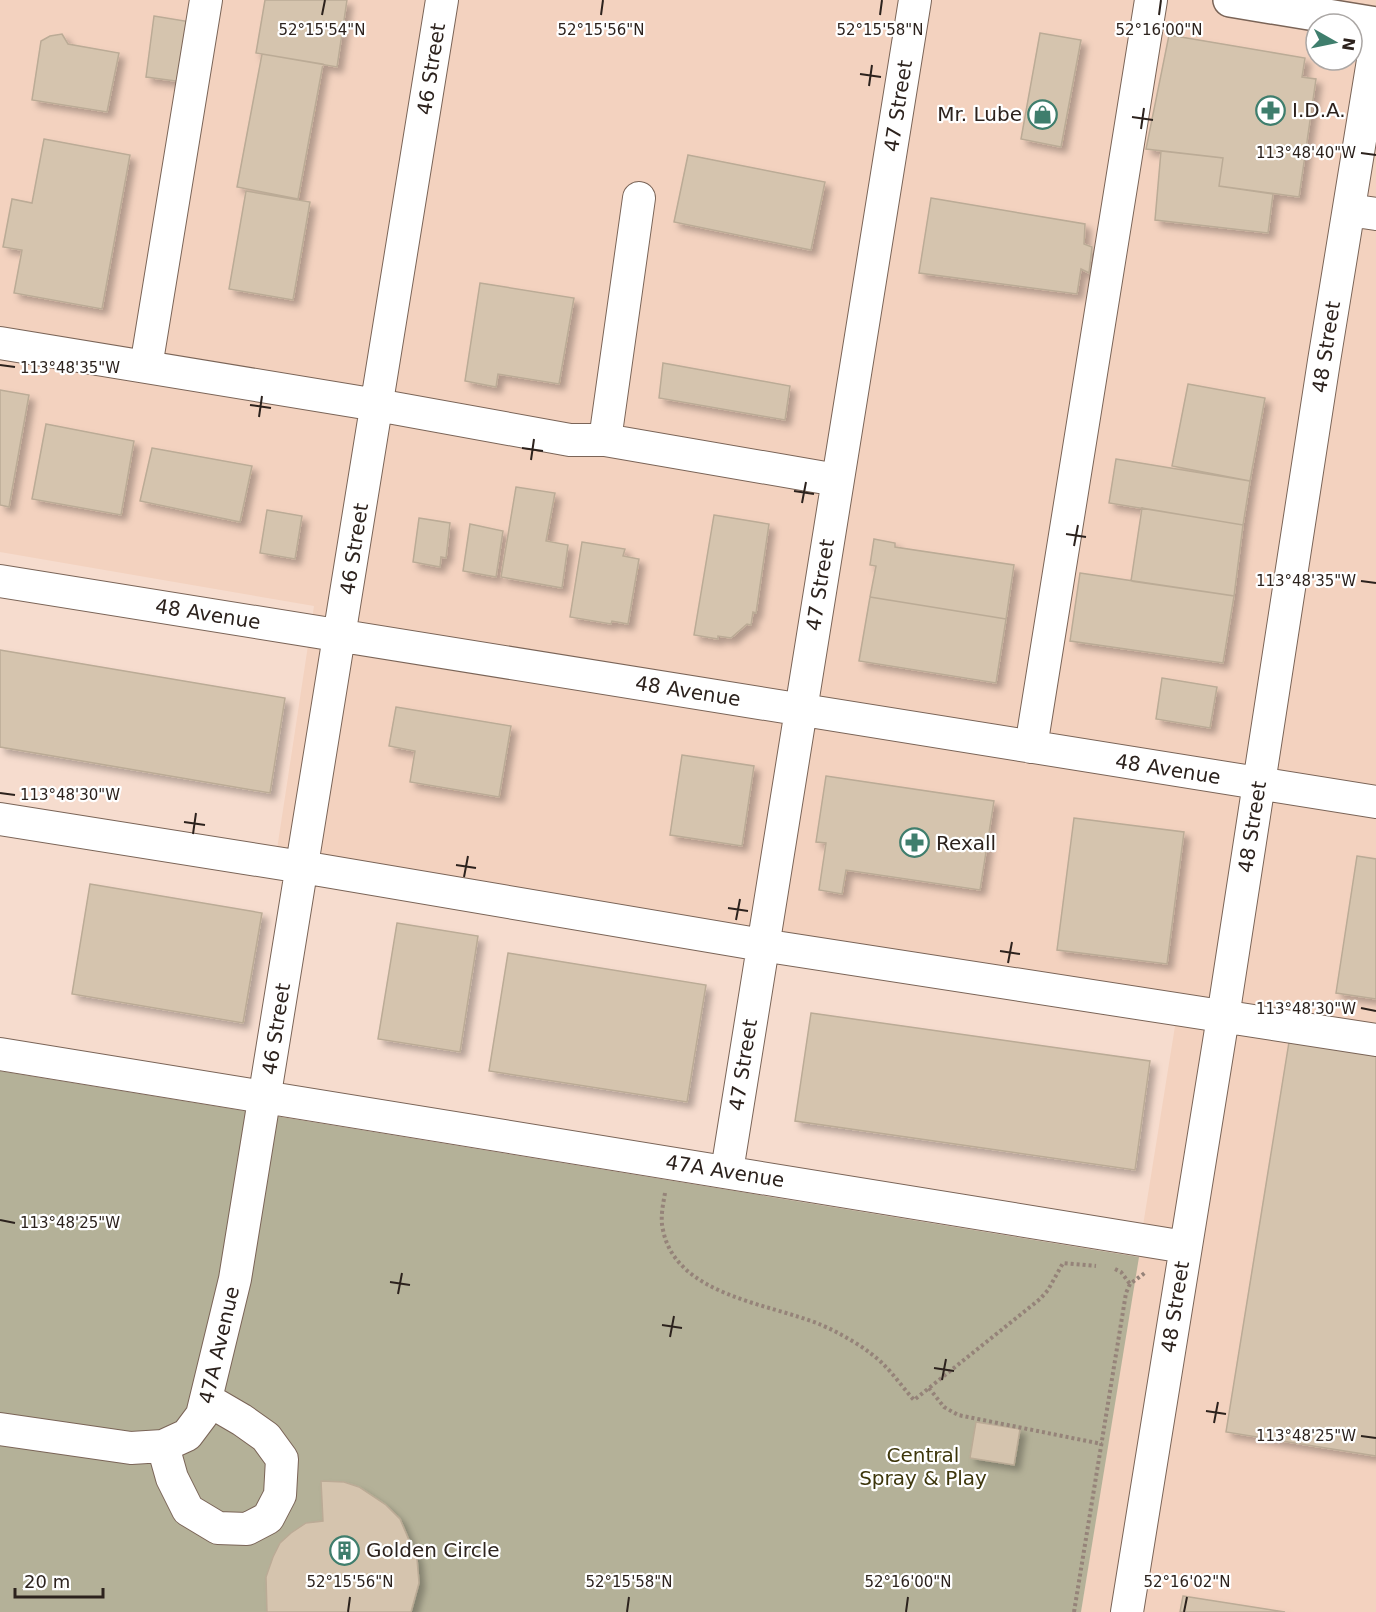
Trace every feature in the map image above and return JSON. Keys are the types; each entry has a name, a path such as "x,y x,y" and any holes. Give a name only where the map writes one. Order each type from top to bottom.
{"main road":[{"path":"1230,0 1376,24"}],"street":[{"path":"146,367 206,0"},
{"name":"46 Street","path":"265,1098 442,0"},
{"name":"47 Street","path":"727,1171 799,709 915,0"},
{"path":"1031,747 1151,0"},
{"name":"48 Street","path":"1127,1612 1223,1017 1258,783 1362,212 1376,42"},
{"path":"605,440 639,198"},
{"path":"0,343 377,405 570,440 605,440 837,480"},
{"name":"48 Avenue","path":"0,581 1376,802"},
{"path":"0,819 302,867 762,945 1376,1040"},
{"name":"47A Avenue","path":"0,1054 1185,1247"},
{"name":"47A Avenue","path":"0,1429 131,1448 163,1446 187,1435 202,1415 235,1279 265,1098"},
{"path":"163,1446 172,1478 188,1510 218,1528 247,1528 268,1518 280,1495 282,1459 266,1437 206,1399"}],"path":[{"path":"666,1190 662,1228 668,1249 682,1268 708,1284 740,1299 820,1324 851,1341 883,1364 914,1400 1040,1299 1048,1290 1063,1263 1102,1267"},
{"path":"1112,1268 1121,1272 1130,1284"},
{"path":"1074,1612 1126,1293 1130,1284 1141,1275"},
{"path":"929,1388 944,1407 958,1414 1102,1443"}],"shaded area":[{"path":"0,0 1376,0 1376,1612 1081,1612 1180,995 276,856 314,606 0,552"}],"green space":[{"name":"Central Spray & Play","path":"0,1071 1139,1257 1081,1612 0,1612"}],"building":[{"path":"265,0 347,0 337,67 256,53"},
{"path":"154,16 191,22 183,82 146,77"},
{"path":"1040,33 1081,40 1061,147 1021,139"},
{"path":"62,34 68,44 119,53 107,112 32,100 41,41 50,36"},
{"path":"1169,35 1304,58 1302,77 1316,79 1299,197 1219,186 1223,158 1146,149"},
{"path":"262,54 323,64 298,199 237,187"},
{"path":"44,139 130,155 102,309 14,293 22,250 3,247 12,199 32,203"},
{"path":"1161,151 1223,158 1219,186 1273,194 1268,233 1155,220"},
{"path":"688,155 825,182 811,250 674,222"},
{"path":"246,191 310,202 293,300 229,289"},
{"path":"931,198 1085,224 1084,244 1092,247 1089,273 1081,269 1077,294 919,273"},
{"path":"480,283 574,298 559,384 498,374 496,387 465,381"},
{"path":"663,363 790,386 785,420 659,398"},
{"path":"1188,384 1265,398 1250,481 1172,466"},
{"path":"0,390 29,395 9,507 0,505"},
{"path":"46,424 134,441 121,515 32,499"},
{"path":"152,448 252,466 240,522 140,501"},
{"path":"1116,459 1250,481 1243,525 1109,503"},
{"path":"516,487 555,493 546,541 568,545 562,588 501,577"},
{"path":"1142,508 1243,525 1234,596 1131,581"},
{"path":"267,510 302,516 295,559 260,553"},
{"path":"714,515 769,524 756,613 753,612 751,625 747,624 731,638 718,636 718,639 694,635"},
{"path":"419,518 450,523 446,558 441,557 440,567 413,562"},
{"path":"470,524 503,531 496,577 463,571"},
{"path":"874,539 895,543 895,547 1014,565 1006,619 870,597 876,566 870,565"},
{"path":"582,542 625,549 623,556 639,559 628,624 612,621 611,624 570,617"},
{"path":"1080,573 1234,596 1223,663 1070,641"},
{"path":"870,597 1006,619 996,683 859,661"},
{"path":"0,650 285,698 270,793 0,747"},
{"path":"1162,678 1217,687 1210,728 1156,719"},
{"path":"396,707 511,726 499,797 410,782 415,751 389,746"},
{"path":"682,755 754,766 742,846 670,835"},
{"path":"826,776 994,801 980,890 846,870 842,894 819,890 826,843 816,842"},
{"path":"1074,818 1184,832 1167,964 1057,950"},
{"path":"1357,856 1376,859 1376,999 1336,993"},
{"path":"90,884 262,913 243,1023 72,994"},
{"path":"397,923 478,936 460,1052 378,1039"},
{"path":"508,953 706,985 687,1102 489,1071"},
{"path":"811,1013 1150,1061 1135,1170 795,1121"},
{"path":"1289,1042 1376,1056 1376,1456 1226,1432"},
{"path":"976,1422 1020,1429 1014,1465 970,1458"},
{"name":"Golden Circle","path":"321,1481 344,1482 359,1487 386,1505 400,1519 417,1559 419,1583 411,1612 267,1612 266,1577 280,1543 306,1523 323,1521"},
{"path":"1183,1596 1285,1612 1180,1612"}],"place":[{"name":"I.D.A.","path":"1271,110"},
{"name":"Mr. Lube","path":"1043,114"},
{"name":"Rexall","path":"915,843"},
{"name":"Golden Circle","path":"345,1550"}]}
